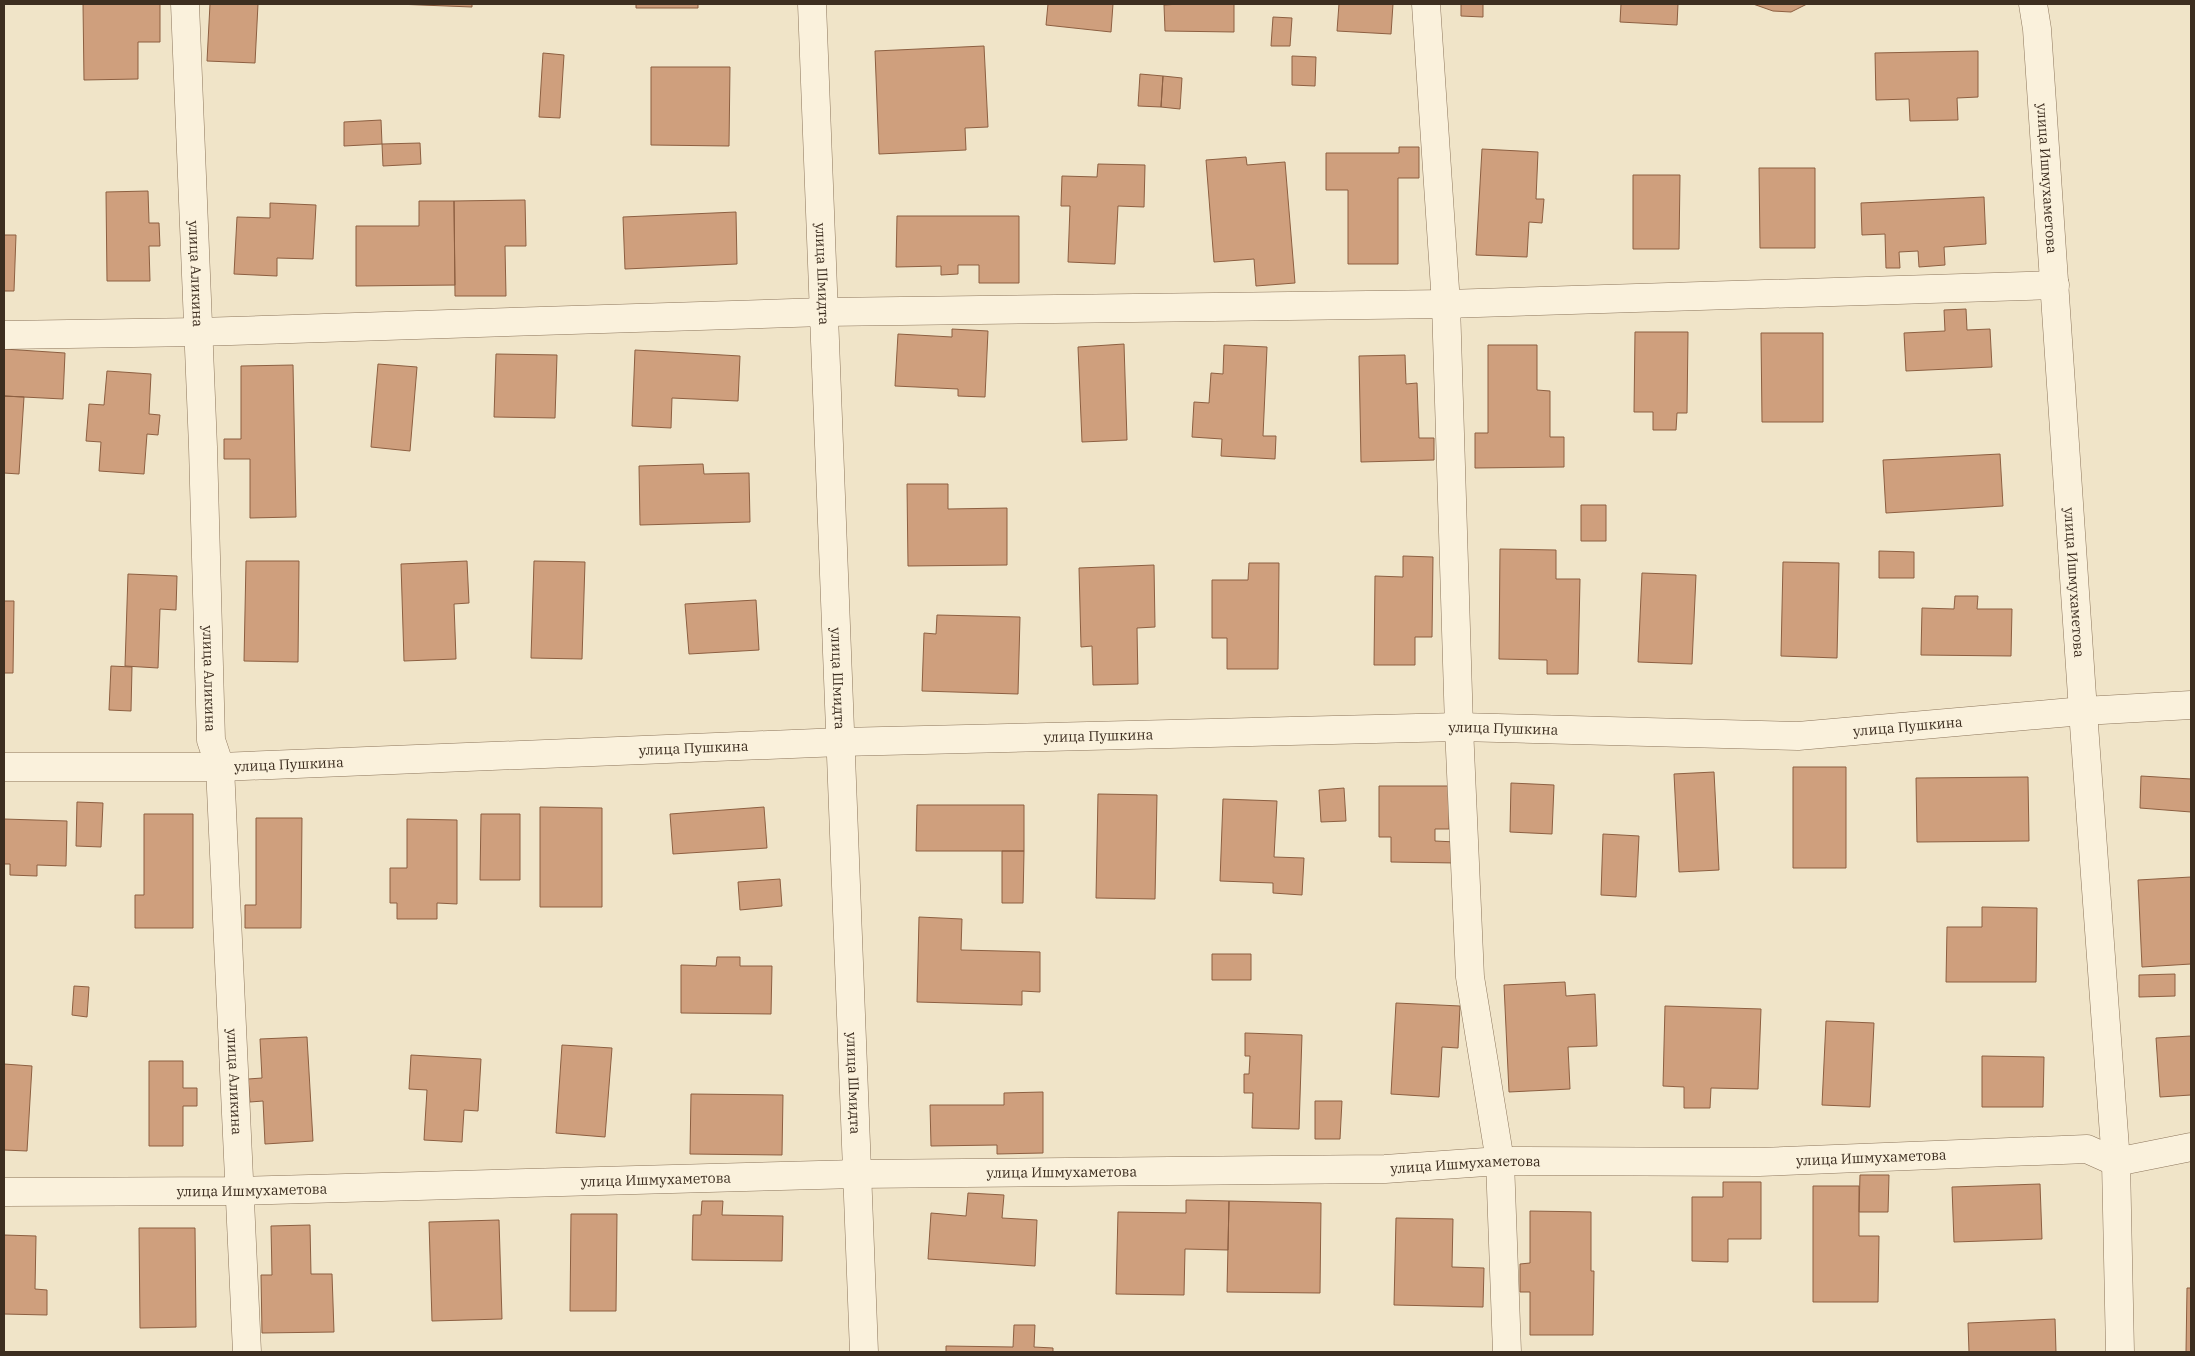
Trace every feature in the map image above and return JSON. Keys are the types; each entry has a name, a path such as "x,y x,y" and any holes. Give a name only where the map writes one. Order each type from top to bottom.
{"street":[{"name":"улица Аликина","path":"185,4 198,332 210,740 220,767 247,1352"},
{"name":"улица Шмидта","path":"812,4 864,1352"},
{"path":"1426,4 1446,304 1459,727 1470,977 1500,1161 1507,1352"},
{"name":"улица Ишмухаметова","path":"2033,4 2037,29 2083,711 2116,1162 2120,1352"},
{"path":"4,335 198,332 824,312 1446,304 2055,285"},
{"name":"улица Пушкина","path":"4,767 220,767 841,742 1459,727 1798,736 2083,711 2191,705"},
{"path":"2116,1162 2191,1147"},
{"name":"улица Ишмухаметова","path":"4,1192 240,1191 857,1174 1386,1169 1500,1161 1759,1162 2087,1149 2116,1162"}],"building":[{"path":"83,4 160,4 160,42 138,42 138,79 84,80"},
{"path":"210,4 258,4 255,63 207,61"},
{"path":"396,4 472,4 472,7"},
{"path":"636,4 698,4 698,8 636,8"},
{"path":"1048,4 1113,4 1111,32 1046,25"},
{"path":"1234,4 1234,32 1165,31 1164,5"},
{"path":"1339,4 1393,4 1391,34 1337,31"},
{"path":"1461,4 1483,4 1483,17 1461,16"},
{"path":"1621,4 1678,4 1677,25 1620,22"},
{"path":"1753,4 1807,4 1791,12 1773,11"},
{"path":"1273,17 1292,18 1290,46 1271,46"},
{"path":"984,46 988,127 965,128 966,150 879,154 875,51"},
{"path":"1978,51 1978,97 1957,98 1958,120 1910,121 1909,99 1876,100 1875,53"},
{"path":"543,53 564,55 560,118 539,117"},
{"path":"1292,56 1316,57 1315,86 1292,85"},
{"path":"651,67 730,67 729,146 651,145"},
{"path":"1140,74 1163,76 1161,107 1138,106"},
{"path":"1163,76 1182,78 1180,109 1161,107"},
{"path":"381,120 382,144 344,146 344,122"},
{"path":"420,143 421,164 383,166 382,144"},
{"path":"1399,147 1419,147 1419,178 1398,178 1398,264 1348,264 1348,190 1326,190 1326,153 1399,153"},
{"path":"1482,149 1538,152 1536,199 1544,199 1542,223 1529,222 1527,257 1476,255"},
{"path":"1246,157 1247,165 1285,162 1295,283 1256,286 1254,259 1214,262 1206,160"},
{"path":"1098,164 1145,165 1144,207 1118,206 1115,264 1068,262 1070,206 1061,206 1062,176 1097,177"},
{"path":"1759,168 1815,168 1815,248 1760,248"},
{"path":"1633,175 1680,175 1679,249 1633,249"},
{"path":"148,191 149,223 159,223 160,246 149,246 150,281 107,281 106,192"},
{"path":"1984,197 1986,244 1944,247 1945,265 1919,267 1918,251 1899,252 1900,268 1886,268 1885,234 1862,235 1861,203"},
{"path":"525,200 526,246 505,246 506,296 455,296 454,201"},
{"path":"419,201 454,201 455,285 356,286 356,226 419,226"},
{"path":"270,203 316,205 313,259 277,258 277,276 234,274 237,217 270,218"},
{"path":"736,212 737,264 625,269 623,217"},
{"path":"897,216 1019,216 1019,283 979,283 979,265 958,265 958,274 941,275 941,266 896,267"},
{"path":"4,235 16,235 14,291 4,291"},
{"path":"1966,309 1967,330 1990,329 1992,367 1906,371 1904,333 1945,331 1944,310"},
{"path":"952,329 988,331 985,397 958,396 958,389 895,386 898,334 952,337"},
{"path":"1635,332 1688,332 1687,413 1677,413 1676,430 1653,430 1653,412 1634,412"},
{"path":"1761,333 1823,333 1823,422 1762,422"},
{"path":"1124,344 1127,440 1082,442 1078,347"},
{"path":"1224,345 1267,347 1263,436 1276,436 1275,459 1221,456 1222,439 1192,437 1194,402 1209,403 1211,373 1223,374"},
{"path":"1488,345 1537,345 1537,390 1550,391 1550,437 1564,437 1564,467 1475,468 1475,433 1488,433"},
{"path":"4,349 65,353 63,399 4,396"},
{"path":"635,350 740,356 738,401 672,398 671,428 632,426"},
{"path":"496,354 557,355 555,418 494,417"},
{"path":"1405,355 1406,384 1417,383 1419,438 1434,438 1434,460 1361,462 1359,356"},
{"path":"378,364 417,367 410,451 371,447"},
{"path":"293,365 296,517 250,518 250,459 224,459 224,439 241,439 241,366"},
{"path":"107,371 151,374 149,414 160,415 158,435 147,434 144,474 99,471 101,442 86,441 89,404 104,405"},
{"path":"4,396 24,397 19,474 4,473"},
{"path":"2000,454 2003,506 1886,513 1883,460"},
{"path":"703,464 704,474 749,473 750,522 640,525 639,466"},
{"path":"907,484 948,484 948,509 1007,508 1007,565 908,566"},
{"path":"1581,505 1606,505 1606,541 1581,541"},
{"path":"1500,549 1556,550 1556,579 1580,579 1578,674 1547,674 1547,660 1499,659"},
{"path":"1879,551 1914,552 1914,578 1879,578"},
{"path":"1403,556 1433,557 1432,637 1415,637 1415,665 1374,665 1375,576 1403,577"},
{"path":"246,561 299,561 298,662 244,661"},
{"path":"467,561 469,603 454,604 456,659 404,661 401,564"},
{"path":"534,561 585,562 582,659 531,658"},
{"path":"1783,562 1839,563 1837,658 1781,656"},
{"path":"1249,563 1279,563 1278,669 1227,669 1227,638 1212,638 1212,580 1248,580"},
{"path":"1154,565 1155,627 1137,628 1138,684 1093,685 1092,646 1081,647 1079,568"},
{"path":"1642,573 1696,575 1692,664 1638,662"},
{"path":"128,574 177,576 176,610 160,609 158,668 125,666"},
{"path":"1955,596 1978,596 1977,609 2012,609 2011,656 1921,655 1922,608 1954,609"},
{"path":"756,600 759,650 689,654 685,604"},
{"path":"4,601 14,601 13,673 4,673"},
{"path":"937,615 1020,617 1018,694 922,691 924,633 936,634"},
{"path":"111,666 132,667 131,711 109,710"},
{"path":"1793,767 1846,767 1846,868 1793,868"},
{"path":"1714,772 1719,870 1679,872 1674,774"},
{"path":"2141,776 2191,779 2191,812 2140,808"},
{"path":"2028,777 2029,841 1917,842 1916,778"},
{"path":"1511,783 1554,785 1552,834 1510,832"},
{"path":"1379,786 1450,786 1449,829 1435,829 1435,841 1456,842 1456,863 1391,862 1391,837 1379,837"},
{"path":"1344,788 1346,821 1321,822 1319,790"},
{"path":"1098,794 1157,795 1155,899 1096,898"},
{"path":"1223,799 1277,801 1274,857 1304,858 1302,895 1273,893 1273,883 1220,881"},
{"path":"77,802 103,803 101,847 76,846"},
{"path":"917,805 1024,805 1024,851 916,851"},
{"path":"540,807 602,808 602,907 540,907"},
{"path":"764,807 767,848 673,854 670,814"},
{"path":"144,814 193,814 193,928 135,928 135,895 144,895"},
{"path":"481,814 520,814 520,880 480,880"},
{"path":"256,818 302,818 301,928 245,928 245,905 256,905"},
{"path":"4,819 67,821 66,866 37,865 37,876 10,875 10,864 4,864"},
{"path":"407,819 457,820 457,904 437,903 437,919 397,919 397,903 390,903 390,868 407,868"},
{"path":"1603,834 1639,836 1636,897 1601,895"},
{"path":"1002,851 1024,851 1023,903 1002,903"},
{"path":"2191,877 2191,964 2142,967 2138,880"},
{"path":"780,879 782,906 740,910 738,882"},
{"path":"1982,907 2037,908 2036,982 1946,982 1947,927 1982,927"},
{"path":"919,917 962,919 961,950 1040,952 1040,992 1022,991 1022,1005 917,1002"},
{"path":"1212,954 1251,954 1251,980 1212,980"},
{"path":"717,957 740,957 740,966 772,966 771,1014 681,1013 681,965 716,966"},
{"path":"2175,974 2175,996 2139,997 2139,975"},
{"path":"1565,982 1566,996 1595,994 1597,1046 1568,1047 1570,1089 1509,1092 1504,985"},
{"path":"74,986 89,987 87,1017 72,1015"},
{"path":"1396,1003 1460,1006 1458,1048 1442,1047 1439,1097 1391,1094"},
{"path":"1665,1006 1761,1009 1758,1089 1711,1088 1710,1108 1684,1108 1684,1087 1663,1086"},
{"path":"1826,1021 1874,1023 1870,1107 1822,1105"},
{"path":"1245,1033 1302,1035 1299,1129 1252,1128 1253,1093 1244,1093 1244,1074 1249,1074 1250,1056 1245,1056"},
{"path":"2191,1036 2191,1095 2160,1097 2156,1038"},
{"path":"307,1037 313,1141 265,1144 263,1101 250,1102 248,1079 262,1078 260,1039"},
{"path":"562,1045 612,1048 605,1137 556,1133"},
{"path":"411,1055 481,1059 478,1111 464,1110 462,1142 424,1140 427,1090 409,1089"},
{"path":"1982,1056 2044,1057 2043,1107 1982,1107"},
{"path":"149,1061 183,1061 183,1088 197,1088 197,1106 183,1106 183,1146 149,1146"},
{"path":"4,1064 32,1066 27,1151 4,1150"},
{"path":"1043,1092 1043,1153 997,1154 997,1145 931,1146 930,1105 1004,1105 1004,1093"},
{"path":"691,1094 783,1095 782,1155 690,1154"},
{"path":"1315,1101 1342,1101 1340,1139 1315,1139"},
{"path":"1860,1175 1889,1175 1888,1212 1859,1212"},
{"path":"1723,1182 1761,1182 1761,1239 1728,1239 1728,1262 1692,1261 1692,1197 1723,1197"},
{"path":"2040,1184 2042,1239 1954,1242 1952,1187"},
{"path":"1813,1186 1859,1186 1859,1236 1879,1236 1878,1302 1813,1302"},
{"path":"968,1193 1004,1195 1002,1218 1037,1220 1035,1266 928,1259 931,1213 966,1216"},
{"path":"1186,1200 1229,1201 1228,1250 1185,1249 1184,1295 1116,1294 1118,1212 1186,1213"},
{"path":"702,1201 723,1201 722,1215 783,1216 782,1261 692,1260 693,1215 701,1215"},
{"path":"1229,1201 1321,1203 1320,1293 1227,1292"},
{"path":"1530,1211 1591,1212 1591,1271 1594,1271 1593,1335 1530,1335 1530,1292 1520,1292 1520,1264 1530,1263"},
{"path":"571,1214 617,1214 616,1311 570,1311"},
{"path":"1396,1218 1453,1219 1452,1267 1484,1268 1483,1307 1394,1305"},
{"path":"499,1220 502,1319 432,1321 429,1222"},
{"path":"310,1225 311,1274 332,1274 334,1332 262,1333 261,1275 272,1275 271,1226"},
{"path":"139,1228 195,1228 196,1327 140,1328"},
{"path":"4,1235 36,1236 35,1289 47,1290 47,1315 4,1314"},
{"path":"2187,1288 2191,1288 2191,1352 2186,1352"},
{"path":"2055,1319 2056,1352 1969,1352 1968,1323"},
{"path":"1014,1325 1035,1325 1034,1347 1053,1348 1053,1352 946,1352 946,1346 1013,1347"}]}
